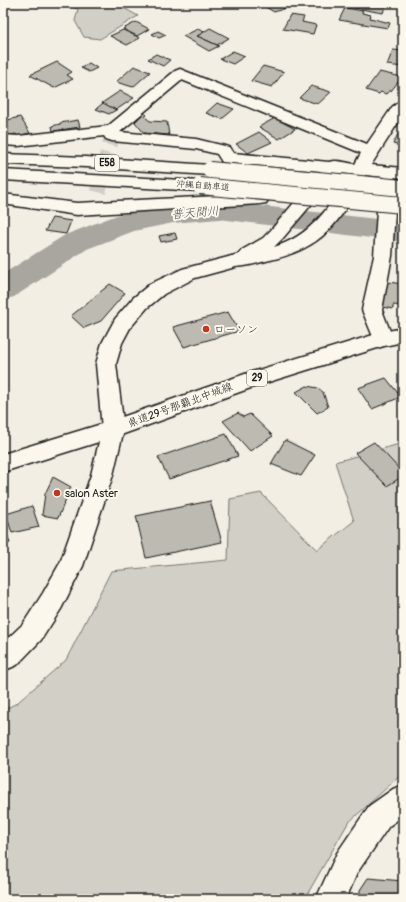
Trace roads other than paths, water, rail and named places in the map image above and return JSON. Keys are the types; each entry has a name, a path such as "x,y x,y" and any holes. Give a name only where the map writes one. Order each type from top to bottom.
{"main road":[{"path":"112,135 180,74 363,148"},
{"path":"236,261 254,252 277,234 333,167 363,148 401,107"},
{"path":"3,140 18,141 112,135 196,144 223,150 228,158 396,172 387,218 383,256 372,310 383,339"},
{"path":"3,659 8,656 32,632 52,601 71,566 102,475 113,429 106,364 112,343 122,324 140,303 157,289 190,273 283,251 319,231 338,206 360,169 363,148"},
{"name":"沖縄自動車道","path":"3,159 86,162 210,170 403,188"},
{"name":"沖縄自動車道","path":"3,175 200,186 403,205"},
{"path":"3,199 77,209 97,200 129,207 190,202 260,199"},
{"name":"県道29号那覇北中城線","path":"3,463 113,429 252,379 383,339 403,335"},
{"path":"331,899 347,863 379,816 403,799"}],"waterway":[{"name":"普天間川","path":"3,289 76,242 128,222 173,214 219,210 403,232"}],"tunnel":[{"path":"98,192 111,140"}],"place":[{"name":"ローソン","path":"206,329"},
{"name":"salon Aster","path":"57,493"}]}
